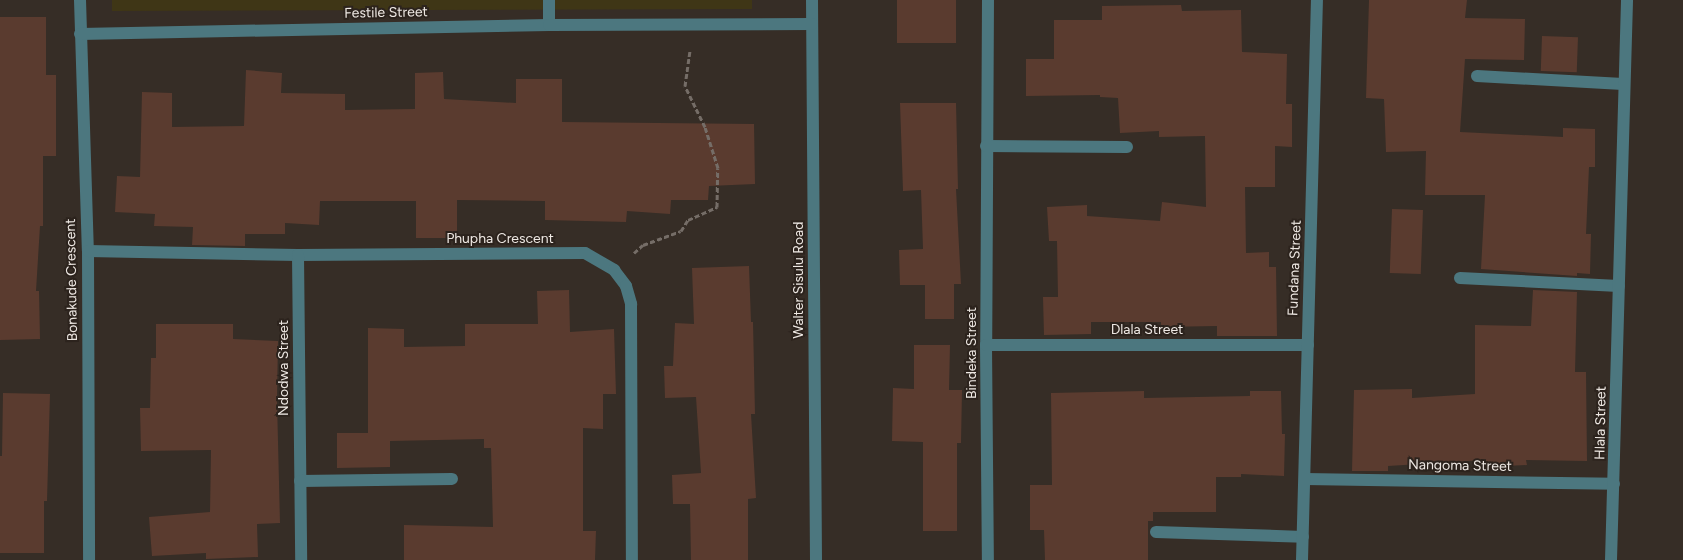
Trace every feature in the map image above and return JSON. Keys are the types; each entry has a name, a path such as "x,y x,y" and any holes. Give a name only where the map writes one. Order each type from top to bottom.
{"street":[{"name":"Bonakude Crescent","path":"80,0 88,251 89,560"},
{"path":"549,0 549,25"},
{"name":"Walter Sisulu Road","path":"812,0 816,560"},
{"name":"Bindeka Street","path":"988,0 986,146 988,560"},
{"name":"Fundana Street","path":"1302,560 1317,0"},
{"name":"Hlala Street","path":"1611,560 1627,0"},
{"name":"Festile Street","path":"80,34 549,25 812,24"},
{"path":"1476,76 1624,84"},
{"path":"986,146 1127,147"},
{"name":"Phupha Crescent","path":"88,251 298,255 585,253 614,270 626,286 631,304 632,560"},
{"name":"Ndodwa Street","path":"298,255 301,560"},
{"path":"1460,278 1619,286"},
{"name":"Dlala Street","path":"986,345 1308,345"},
{"path":"300,481 452,479"},
{"name":"Nangoma Street","path":"1304,479 1614,484"},
{"path":"1156,532 1303,538"}],"path":[{"path":"614,270 644,245 681,231 688,220 717,206 718,168 705,127 685,86 692,25"}],"sand":[{"path":"112,0 752,0 752,9 112,11"}],"building":[{"path":"897,0 956,0 956,43 897,43"},
{"path":"1369,0 1467,0 1465,18 1525,19 1524,60 1465,59 1460,132 1563,137 1563,128 1595,129 1595,167 1589,167 1586,234 1591,234 1590,274 1577,273 1577,276 1481,269 1485,195 1425,195 1426,151 1386,152 1384,99 1366,98"},
{"path":"1181,5 1182,11 1241,10 1242,52 1287,54 1286,104 1292,104 1292,147 1275,146 1275,187 1245,187 1246,253 1269,252 1269,267 1276,267 1277,336 1217,336 1217,326 1161,327 1161,322 1091,322 1091,334 1044,335 1043,297 1058,297 1057,241 1049,241 1047,207 1087,205 1087,216 1160,221 1162,202 1206,207 1205,136 1159,137 1159,131 1120,133 1118,98 1100,97 1100,95 1026,96 1026,59 1054,59 1054,20 1102,20 1102,6"},
{"path":"0,17 46,17 46,75 56,75 56,156 43,156 43,226 40,226 36,291 39,291 40,339 0,340"},
{"path":"1542,36 1578,37 1577,72 1541,71"},
{"path":"246,70 282,73 281,93 345,94 345,110 415,109 415,73 443,72 444,99 516,103 516,79 562,79 562,122 754,124 755,184 709,186 708,200 671,200 670,214 627,211 626,222 545,220 545,201 457,200 457,238 416,238 416,201 320,201 319,225 285,223 285,234 245,234 245,246 192,245 193,227 154,226 155,214 115,212 117,176 140,177 142,92 172,93 172,127 244,126"},
{"path":"900,103 956,103 958,189 956,189 961,284 954,284 954,319 925,319 925,285 900,285 899,250 923,249 921,190 903,191"},
{"path":"1392,209 1423,210 1421,274 1390,273"},
{"path":"749,266 751,322 753,322 755,414 751,414 756,498 748,499 748,560 691,560 690,504 673,504 672,475 701,473 696,397 665,398 664,366 673,366 675,323 694,324 692,268"},
{"path":"569,290 570,332 614,329 616,394 603,394 603,429 583,428 583,531 596,531 595,560 404,560 404,525 493,527 491,448 484,448 484,439 390,441 390,467 337,468 337,433 368,433 368,328 404,329 404,347 465,346 465,324 538,324 537,291"},
{"path":"1533,290 1577,292 1575,372 1586,372 1587,461 1526,460 1527,465 1484,467 1484,460 1388,466 1388,471 1352,471 1354,390 1412,389 1412,398 1475,394 1475,325 1531,326"},
{"path":"156,324 233,324 233,339 278,341 277,401 280,523 257,524 258,557 206,559 206,553 152,556 149,517 210,512 211,450 141,451 140,408 150,408 151,358 156,358"},
{"path":"914,345 950,345 949,390 962,390 961,443 957,443 957,531 923,531 923,442 892,441 893,388 914,389"},
{"path":"1144,391 1144,398 1250,396 1250,391 1281,391 1282,434 1285,434 1284,476 1241,474 1241,477 1216,477 1216,512 1153,512 1153,521 1148,521 1148,560 1045,560 1044,530 1030,530 1030,485 1052,485 1051,393"},
{"path":"3,393 50,394 47,501 44,501 44,553 0,553 0,456 2,456"}]}
